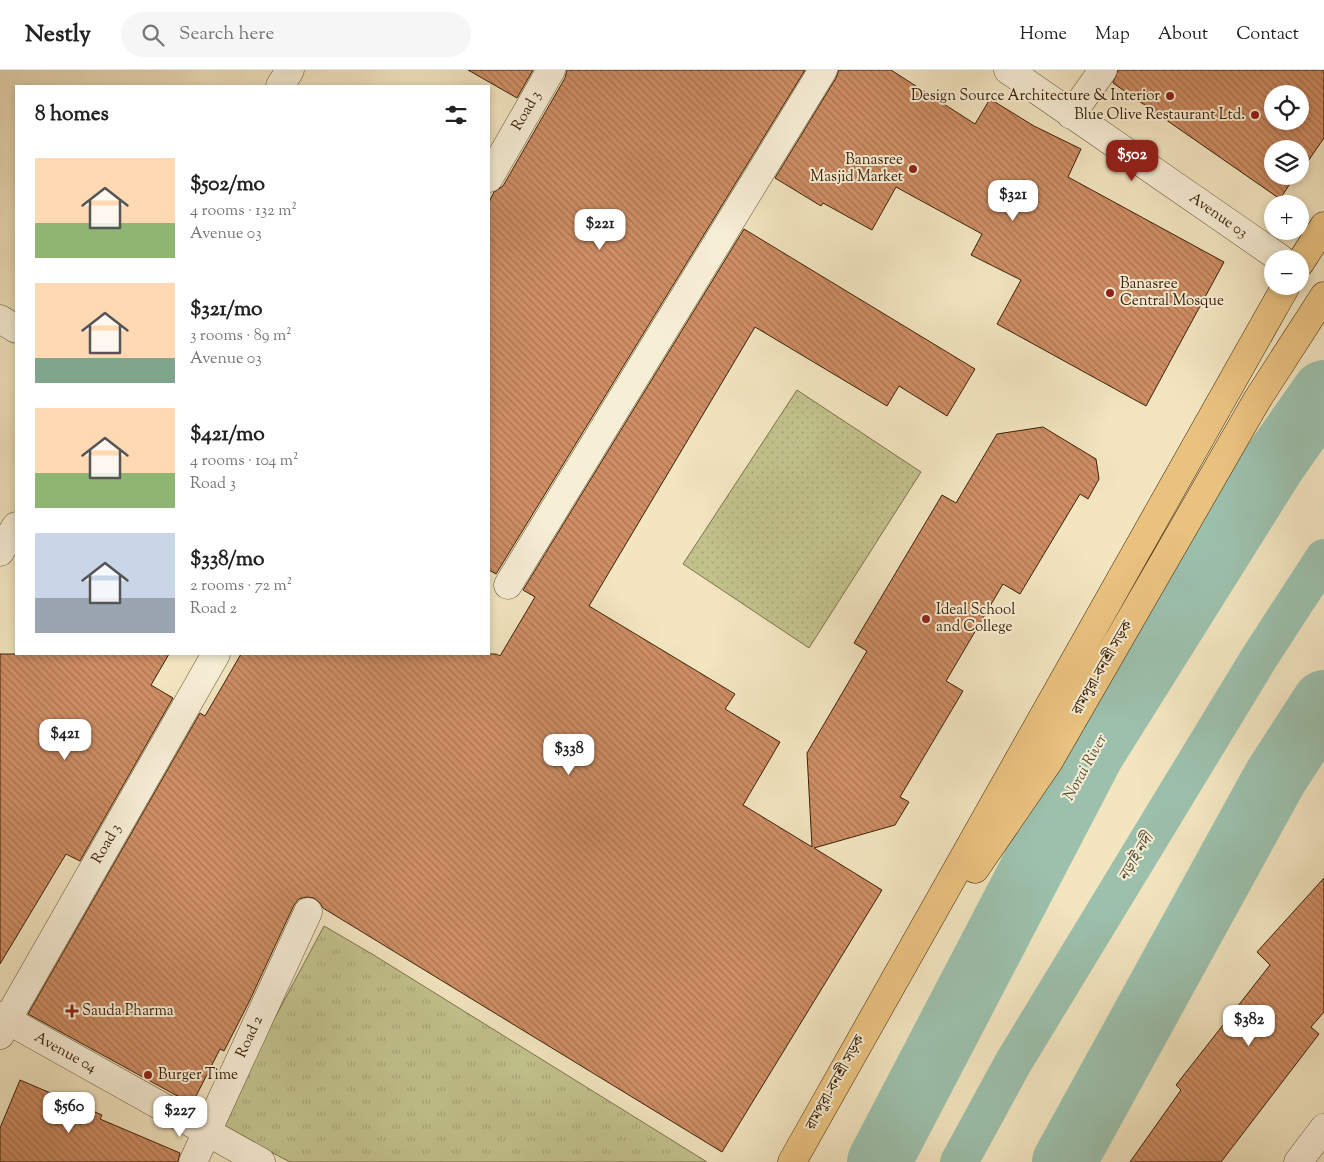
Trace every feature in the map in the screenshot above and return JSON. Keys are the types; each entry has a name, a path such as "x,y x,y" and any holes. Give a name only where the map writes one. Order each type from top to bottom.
{"main road":[{"path":"1308,250 1324,226"},
{"name":"রামপুরা-বনশ্রী সড়ক","path":"792,1162 1281,295"},
{"name":"রামপুরা-বনশ্রী সড়ক","path":"866,1029 1049,761 1257,400 1324,296"}],"street":[{"path":"281,85 290,70"},
{"name":"Road 3","path":"490,176 550,70"},
{"path":"508,585 823,70"},
{"name":"Avenue 03","path":"1008,70 1268,250"},
{"path":"1071,115 1103,70"},
{"path":"0,319 15,328"},
{"name":"Road 3","path":"2,1024 215,655"},
{"name":"Road 2","path":"193,1162 308,912"},
{"name":"Avenue 04","path":"2,1024 261,1162"},
{"path":"1298,1162 1324,1128"}],"green space":[{"path":"797,390 921,472 809,648 683,564"},
{"path":"324,926 707,1162 290,1162 218,1124"}],"building":[{"path":"468,70 533,70 517,98"},
{"path":"567,70 805,70 496,574 490,571 490,200 494,192 503,186 565,78"},
{"path":"839,70 891,70 975,124 990,99 1034,126 1081,149 1068,177 1224,262 1146,406 997,324 1021,280 971,255 982,234 896,187 872,230 823,203 821,206 775,178"},
{"path":"1118,70 1324,70 1324,138 1309,160 1309,140 1264,140 1264,185 1289,185 1283,195 1274,195 1113,83"},
{"path":"744,229 975,369 947,416 899,386 887,406 755,327 589,606 735,694 725,709 780,742 743,805 812,847 807,753 867,651 854,643 942,495 956,503 997,434 1043,427 1096,459 1099,479 1088,499 1080,494 1020,594 1003,584 946,681 963,691 900,797 909,802 895,825 814,848 882,890 722,1152 323,908 314,898 306,897 299,899 294,905 224,1051 220,1049 192,1104 28,1014 200,713 205,716 240,655 496,654 500,656 535,597 523,590"},
{"path":"0,654 168,655 151,685 173,698 80,861 66,854 0,964"},
{"path":"1324,878 1324,1012 1311,1027 1319,1034 1221,1162 1130,1162 1181,1090 1176,1085 1270,965 1257,952"},
{"path":"20,1080 102,1115 100,1119 180,1153 178,1162 0,1162 0,1128"}],"waterway":[{"name":"Norai River","path":"879,1162 1093,752 1274,463 1324,392"},
{"name":"নড়াই নদী","path":"959,1162 1013,1063 1259,658 1324,558"},
{"name":"Norai River","path":"1064,1162 1275,778 1324,702"}],"place":[{"name":"Design Source Architecture & Interior","path":"1170,96"},
{"name":"Blue Olive Restaurant Ltd.","path":"1255,115"},
{"name":"Banasree Masjid Market","path":"913,169"},
{"name":"Banasree Central Mosque","path":"1110,293"},
{"name":"Ideal School and College","path":"926,619"},
{"name":"Sauda Pharma","path":"72,1011"},
{"name":"Burger Time","path":"148,1075"}]}
